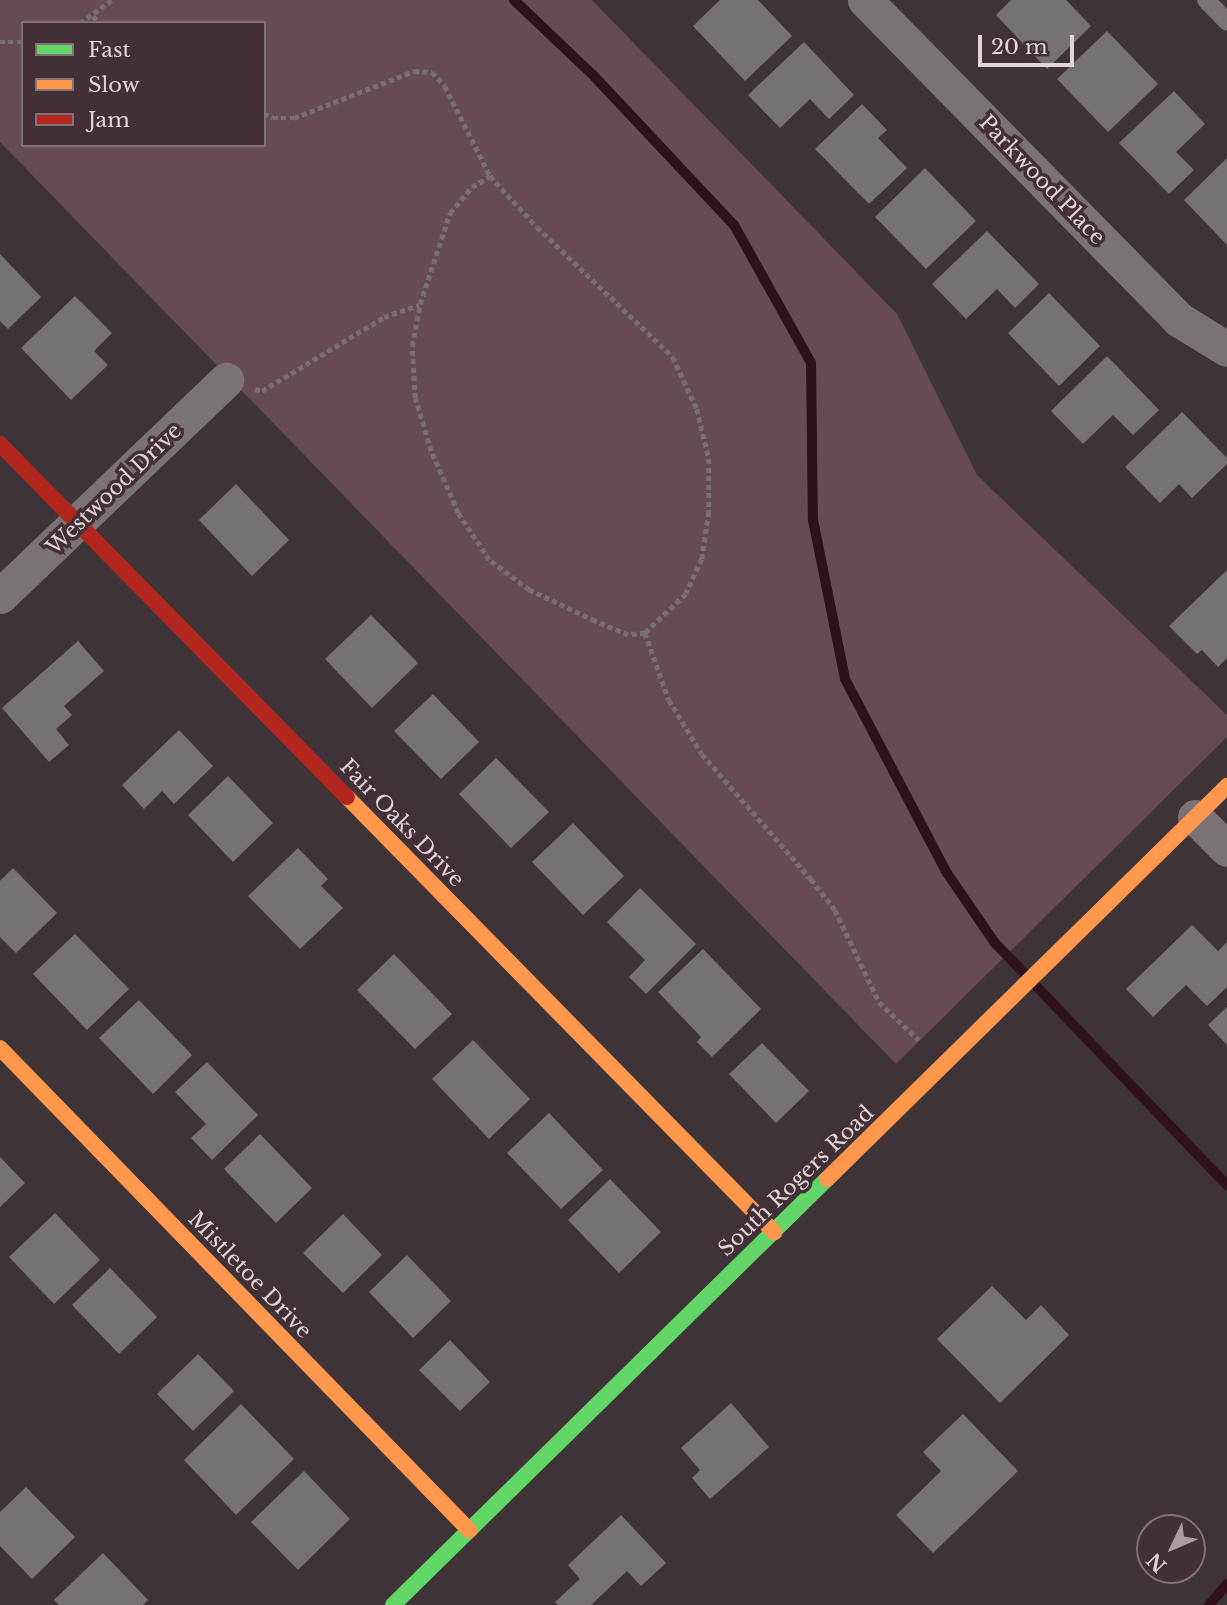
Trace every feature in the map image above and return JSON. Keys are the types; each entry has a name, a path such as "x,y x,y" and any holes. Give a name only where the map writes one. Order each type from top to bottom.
{"street":[{"name":"Parkwood Place","path":"865,0 1178,319 1227,349"},
{"name":"Westwood Drive","path":"0,596 80,524 226,380"},
{"name":"Fair Oaks Drive","path":"0,443 774,1232"},
{"name":"South Rogers Road","path":"393,1605 1227,786"},
{"path":"1195,817 1227,849"},
{"name":"Mistletoe Drive","path":"0,1048 470,1530"}],"lane":[{"path":"1206,0 1227,22"}],"path":[{"path":"84,21 112,0"},
{"path":"93,16 98,21"},
{"path":"0,42 21,41"},
{"path":"266,113 295,118 414,71 432,72 445,86 490,176 673,357 697,409 709,459 709,512 702,559 685,594 645,633 628,635 595,621 529,590 489,560 458,513 430,451 415,398 412,346 420,304 450,213 471,187 490,176"},
{"path":"226,380 262,391 384,317 420,304"},
{"path":"645,633 669,700 702,754 835,910 879,1002 944,1066"}],"shaded area":[{"path":"0,0 592,0 897,314 977,475 1227,715 1227,737 896,1064 0,142"}],"building":[{"path":"720,0 758,0 792,36 745,81 693,26"},
{"path":"1011,0 1066,0 1091,26 1047,69 996,15"},
{"path":"1107,31 1158,84 1108,132 1057,79"},
{"path":"804,42 854,95 829,119 810,99 780,128 748,95"},
{"path":"1174,91 1205,124 1176,152 1194,170 1169,194 1119,143"},
{"path":"862,104 887,130 878,138 907,168 869,204 815,149"},
{"path":"1227,158 1227,245 1184,200"},
{"path":"925,168 976,221 926,269 875,217"},
{"path":"987,231 1039,284 1015,308 997,289 966,319 932,284"},
{"path":"0,254 41,297 8,329 0,321"},
{"path":"1049,293 1100,346 1059,386 1008,333"},
{"path":"75,296 112,333 94,351 108,365 71,400 21,348"},
{"path":"1107,356 1159,410 1133,435 1113,415 1083,444 1051,411"},
{"path":"1182,412 1227,458 1227,464 1192,498 1179,484 1160,503 1125,467"},
{"path":"236,484 289,540 252,576 199,520"},
{"path":"1227,570 1227,658 1218,667 1202,650 1197,654 1169,626"},
{"path":"371,615 418,663 372,708 325,659"},
{"path":"78,641 104,671 64,706 72,715 56,729 69,745 49,762 2,708"},
{"path":"433,694 479,742 441,779 394,731"},
{"path":"179,730 213,766 174,804 162,791 144,809 122,785"},
{"path":"496,758 549,812 511,848 459,794"},
{"path":"228,776 273,823 233,862 188,815"},
{"path":"573,823 624,876 583,915 532,862"},
{"path":"298,848 328,879 321,886 343,908 300,949 248,896"},
{"path":"13,868 57,913 16,953 0,937 0,881"},
{"path":"640,888 696,944 646,994 629,977 645,960 607,922"},
{"path":"1192,925 1218,951 1227,942 1227,987 1207,1006 1186,985 1153,1017 1126,989"},
{"path":"75,934 129,989 87,1030 33,974"},
{"path":"703,949 761,1009 712,1057 697,1042 701,1037 658,992"},
{"path":"394,954 452,1014 415,1049 357,990"},
{"path":"139,1000 192,1055 153,1094 99,1038"},
{"path":"1227,1007 1227,1045 1208,1025"},
{"path":"473,1040 530,1099 489,1139 432,1079"},
{"path":"762,1043 809,1091 776,1123 729,1074"},
{"path":"207,1062 258,1115 212,1160 191,1138 206,1124 175,1092"},
{"path":"549,1113 603,1170 561,1209 507,1153"},
{"path":"260,1134 312,1188 276,1223 224,1169"},
{"path":"0,1157 25,1183 0,1207"},
{"path":"610,1179 661,1232 619,1273 568,1220"},
{"path":"55,1213 100,1260 54,1304 9,1257"},
{"path":"343,1214 382,1255 343,1293 303,1253"},
{"path":"407,1255 451,1301 413,1338 369,1292"},
{"path":"110,1268 157,1317 119,1354 72,1305"},
{"path":"992,1286 1026,1320 1041,1305 1069,1335 1000,1403 937,1339"},
{"path":"450,1340 490,1382 460,1411 419,1370"},
{"path":"198,1354 234,1391 193,1431 157,1394"},
{"path":"731,1403 769,1447 710,1499 692,1478 700,1470 681,1448"},
{"path":"241,1404 294,1459 236,1515 184,1460"},
{"path":"963,1414 1018,1471 933,1553 896,1515 941,1471 923,1452"},
{"path":"304,1471 350,1519 298,1570 251,1522"},
{"path":"26,1487 75,1537 32,1579 0,1546 0,1512"},
{"path":"621,1515 666,1563 641,1586 627,1571 591,1605 558,1605 555,1602 580,1579 568,1565"},
{"path":"103,1553 148,1600 143,1605 59,1605 54,1600"}],"waterway":[{"path":"514,0 593,75 734,225 811,363 813,520 845,679 947,873 995,943 1026,975"},
{"path":"1036,986 1227,1185"},
{"path":"1209,1605 1227,1584"}],"traffic: fast":[{"path":"393,1605 827,1179"}],"traffic: slow":[{"path":"827,1179 1227,786"},
{"path":"347,797 774,1232"},
{"path":"0,1048 469,1530"}],"traffic: jam":[{"path":"0,444 347,797"}]}
